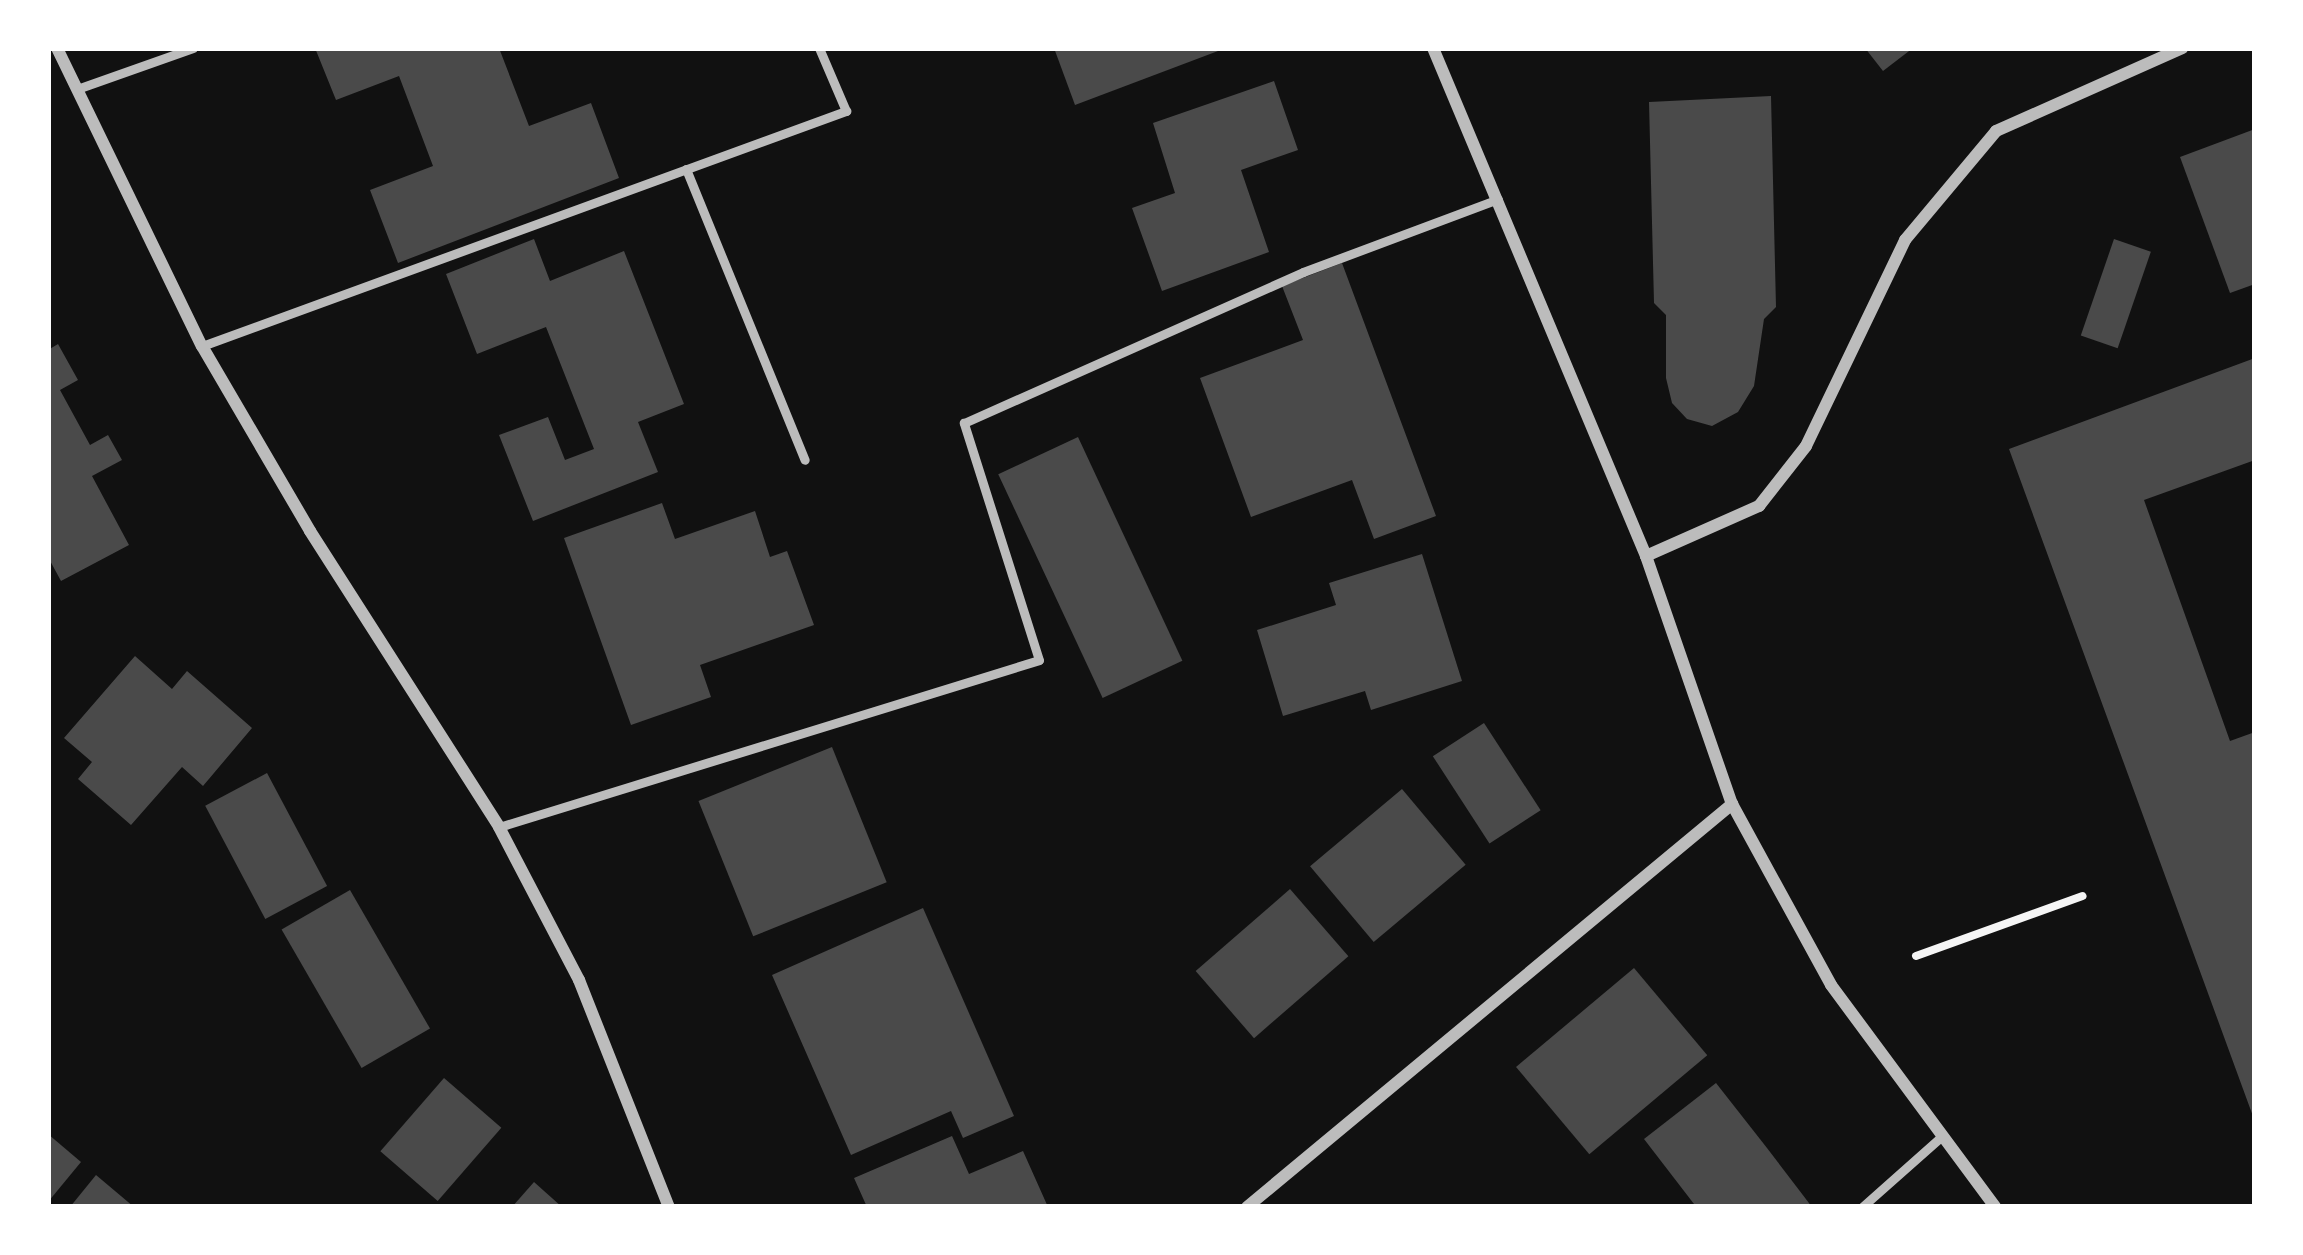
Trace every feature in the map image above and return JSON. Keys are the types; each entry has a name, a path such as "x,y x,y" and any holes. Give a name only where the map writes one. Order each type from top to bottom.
{"street":[{"path":"57,48 202,346 310,531 499,827 579,980 669,1207"},
{"path":"1433,48 1646,556 1732,804 1831,985 1995,1207"},
{"path":"1646,556 1759,506 1806,446 1905,240 1996,131 2182,48"},
{"path":"1247,1207 1732,804"}],"lane":[{"path":"77,89 193,48"},
{"path":"202,346 845,111 819,48"},
{"path":"686,170 806,460"},
{"path":"499,827 1039,660 964,423 1303,272 1499,198"},
{"path":"1862,1207 1943,1135"}],"path":[{"path":"1916,956 2083,896"}],"building":[{"path":"315,48 499,48 529,126 591,103 619,178 398,263 370,190 433,166 399,76 336,100"},
{"path":"1054,48 1226,48 1075,105"},
{"path":"1865,48 1913,48 1883,71"},
{"path":"1274,81 1298,150 1241,170 1269,252 1162,291 1132,208 1175,193 1153,123"},
{"path":"1771,96 1776,307 1764,319 1754,386 1738,412 1712,426 1687,419 1672,403 1666,378 1666,315 1654,303 1649,102"},
{"path":"2255,129 2255,284 2230,293 2180,157"},
{"path":"534,239 550,281 624,251 684,404 638,422 658,472 533,521 499,435 548,417 565,460 594,449 546,327 477,354 446,274"},
{"path":"2114,239 2151,252 2118,348 2081,335"},
{"path":"1342,263 1436,516 1374,539 1352,480 1251,517 1200,378 1303,340 1282,286"},
{"path":"58,344 78,380 60,390 90,445 108,435 122,460 92,476 129,545 61,581 48,557 48,350"},
{"path":"2255,358 2255,460 2144,500 2230,741 2255,732 2254,1119 2009,449"},
{"path":"1078,437 1182,661 1103,698 998,474"},
{"path":"662,503 675,539 755,511 770,557 787,551 814,625 700,665 711,697 631,725 564,538"},
{"path":"1422,554 1462,681 1371,710 1365,691 1283,716 1257,630 1336,605 1329,583"},
{"path":"135,656 172,689 187,671 252,728 203,786 182,767 131,825 78,779 92,762 64,738"},
{"path":"1484,723 1541,810 1489,843 1433,756"},
{"path":"832,747 887,882 753,936 698,801"},
{"path":"267,773 327,886 265,919 205,806"},
{"path":"1402,789 1466,865 1374,942 1310,866"},
{"path":"1290,889 1348,956 1254,1038 1196,971"},
{"path":"350,890 430,1029 362,1068 282,930"},
{"path":"923,908 1014,1116 963,1138 951,1111 851,1155 772,975"},
{"path":"1634,968 1707,1055 1589,1154 1516,1067"},
{"path":"444,1078 501,1128 438,1201 380,1151"},
{"path":"1716,1083 1812,1207 1694,1204 1644,1139"},
{"path":"48,1134 81,1162 48,1202"},
{"path":"952,1136 969,1174 1023,1151 1048,1207 867,1207 854,1178"},
{"path":"96,1175 134,1207 70,1207"},
{"path":"534,1182 562,1207 512,1207"}]}
